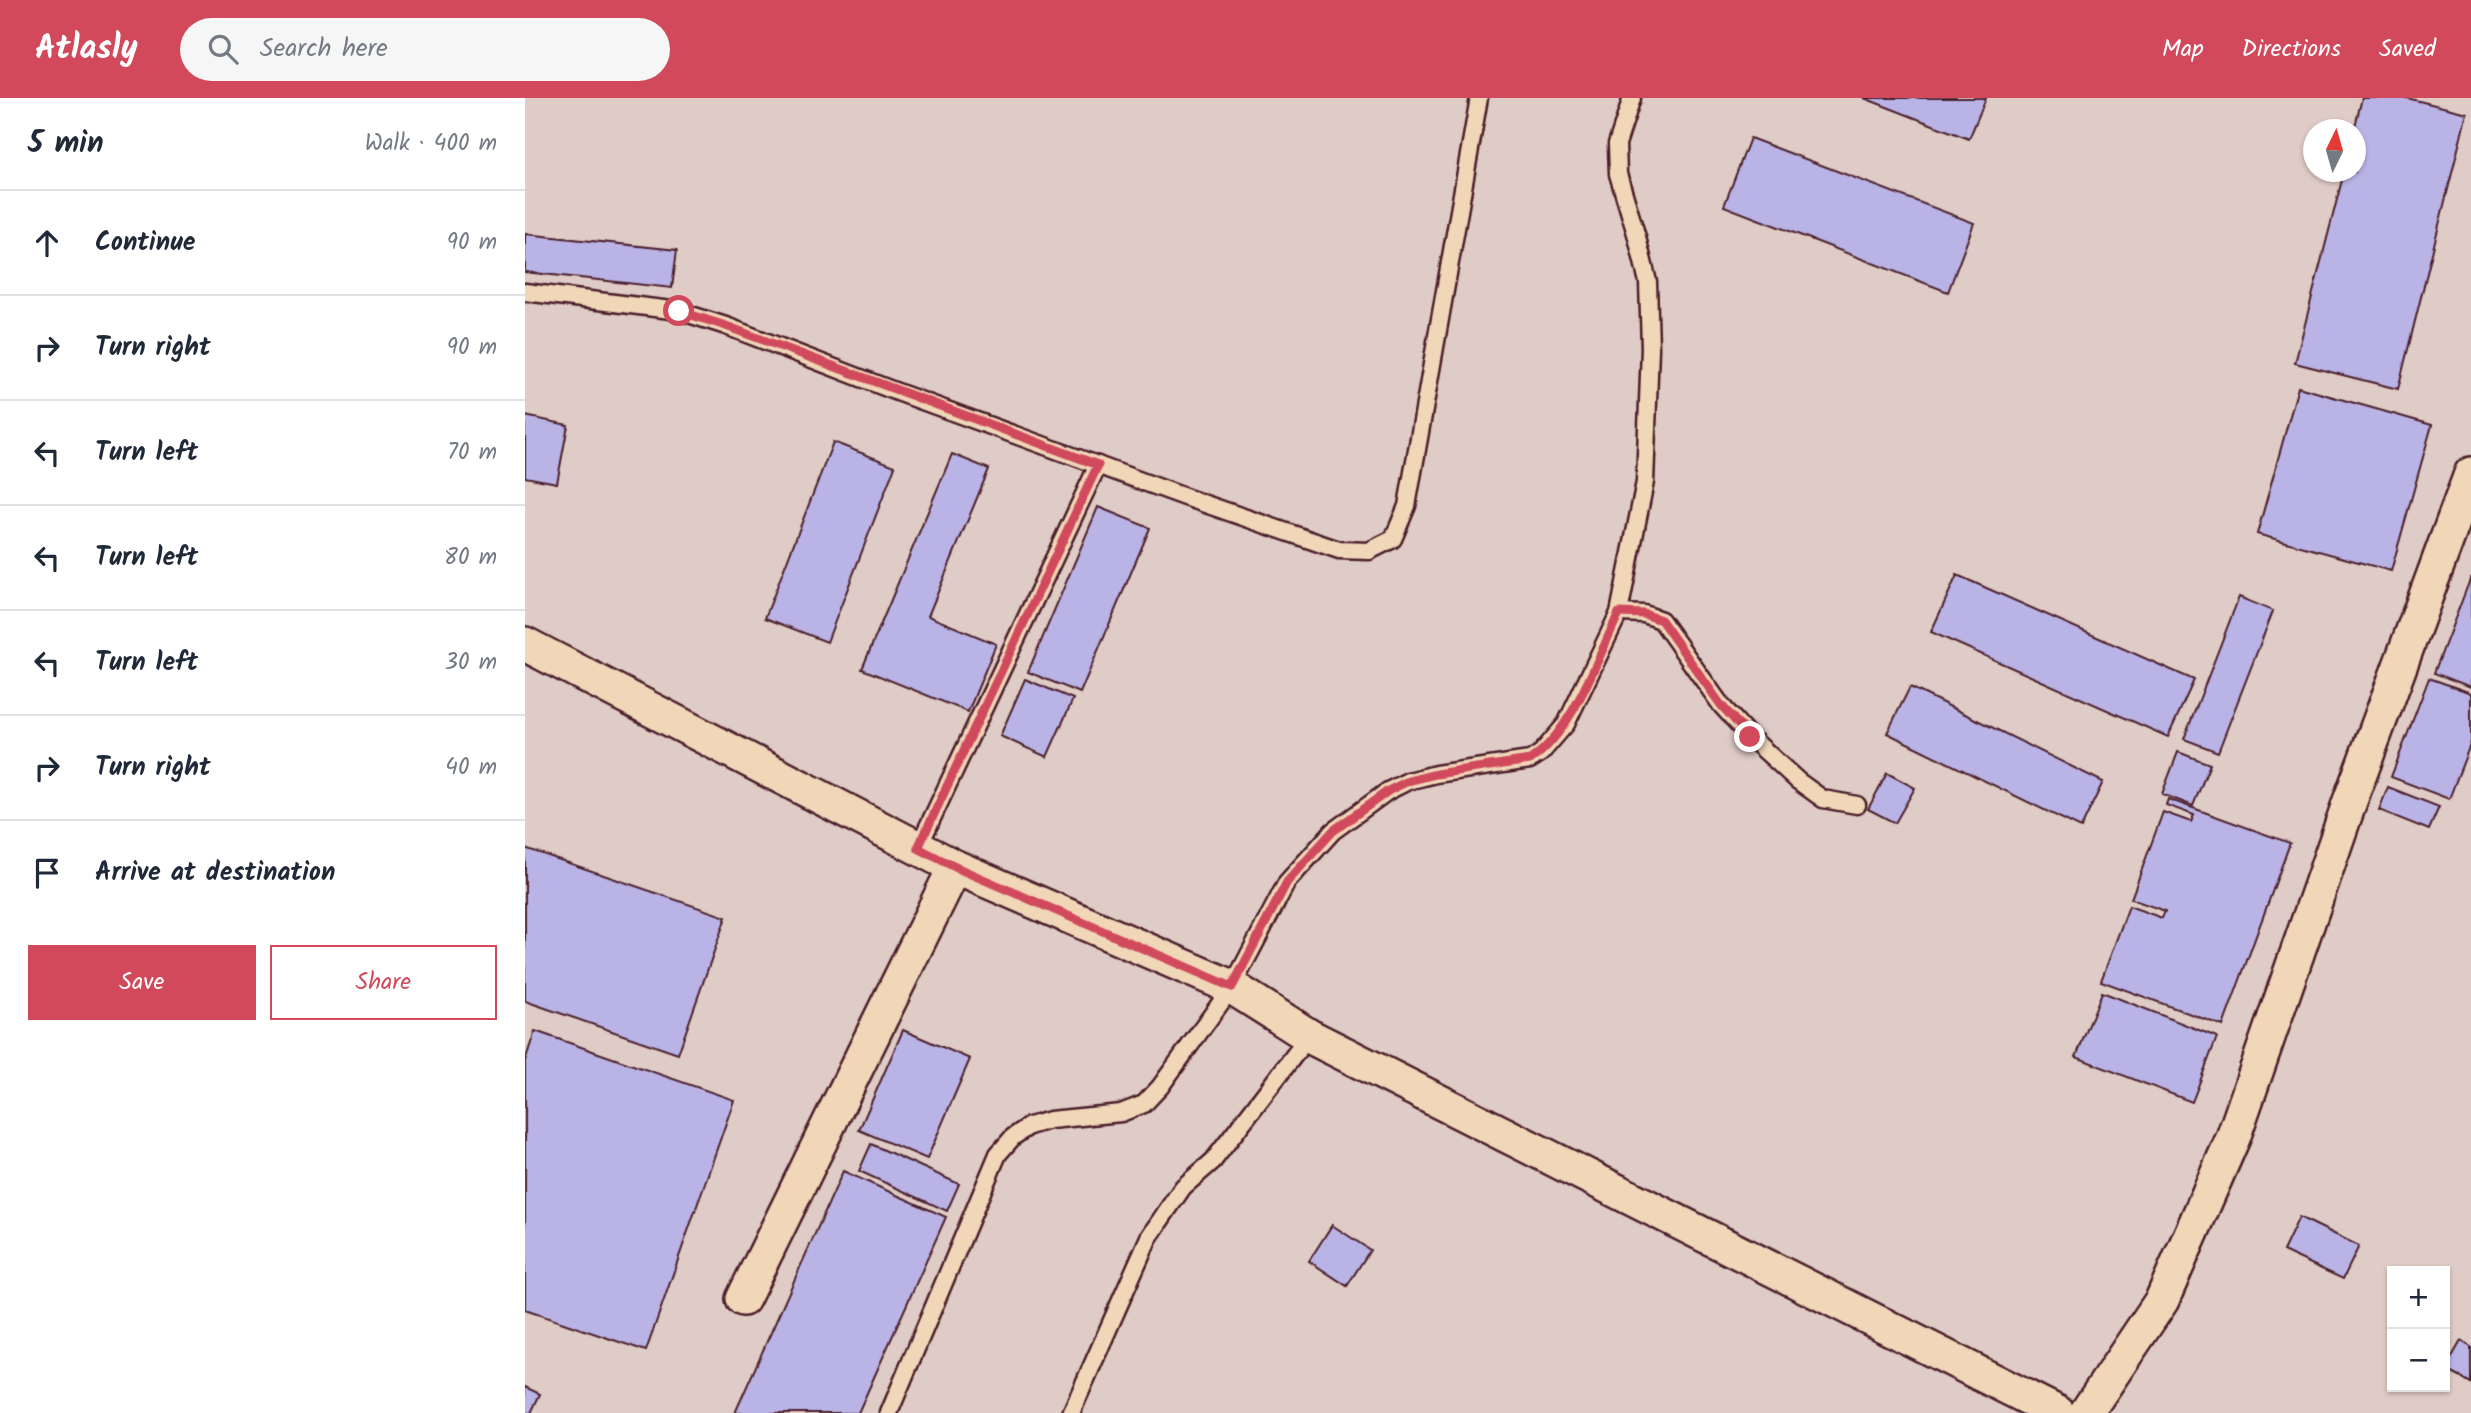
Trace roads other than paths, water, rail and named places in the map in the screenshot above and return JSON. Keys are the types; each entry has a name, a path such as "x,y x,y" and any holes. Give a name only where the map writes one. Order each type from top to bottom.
{"street":[{"path":"2086,1413 2162,1300 2233,1138 2350,801 2471,474"},
{"path":"525,644 955,867 1232,987 1309,1036 2058,1413"},
{"path":"743,1299 955,867"}],"lane":[{"path":"525,292 679,311 726,326 1098,465 1339,550 1369,551 1393,539 1407,506 1479,98"},
{"path":"889,1413 998,1154 1013,1137 1029,1126 1121,1113 1144,1104 1160,1087 1232,987 1287,882 1333,831 1388,791 1408,781 1436,774 1530,760 1541,753 1566,724 1619,613 1645,482 1650,348 1647,282 1618,174 1617,144 1632,98"},
{"path":"918,848 1098,465"},
{"path":"1619,613 1644,614 1661,620 1721,705 1750,737 1798,781 1823,799 1857,805"},
{"path":"1071,1413 1149,1237 1166,1210 1183,1187 1213,1161 1309,1036"}]}
